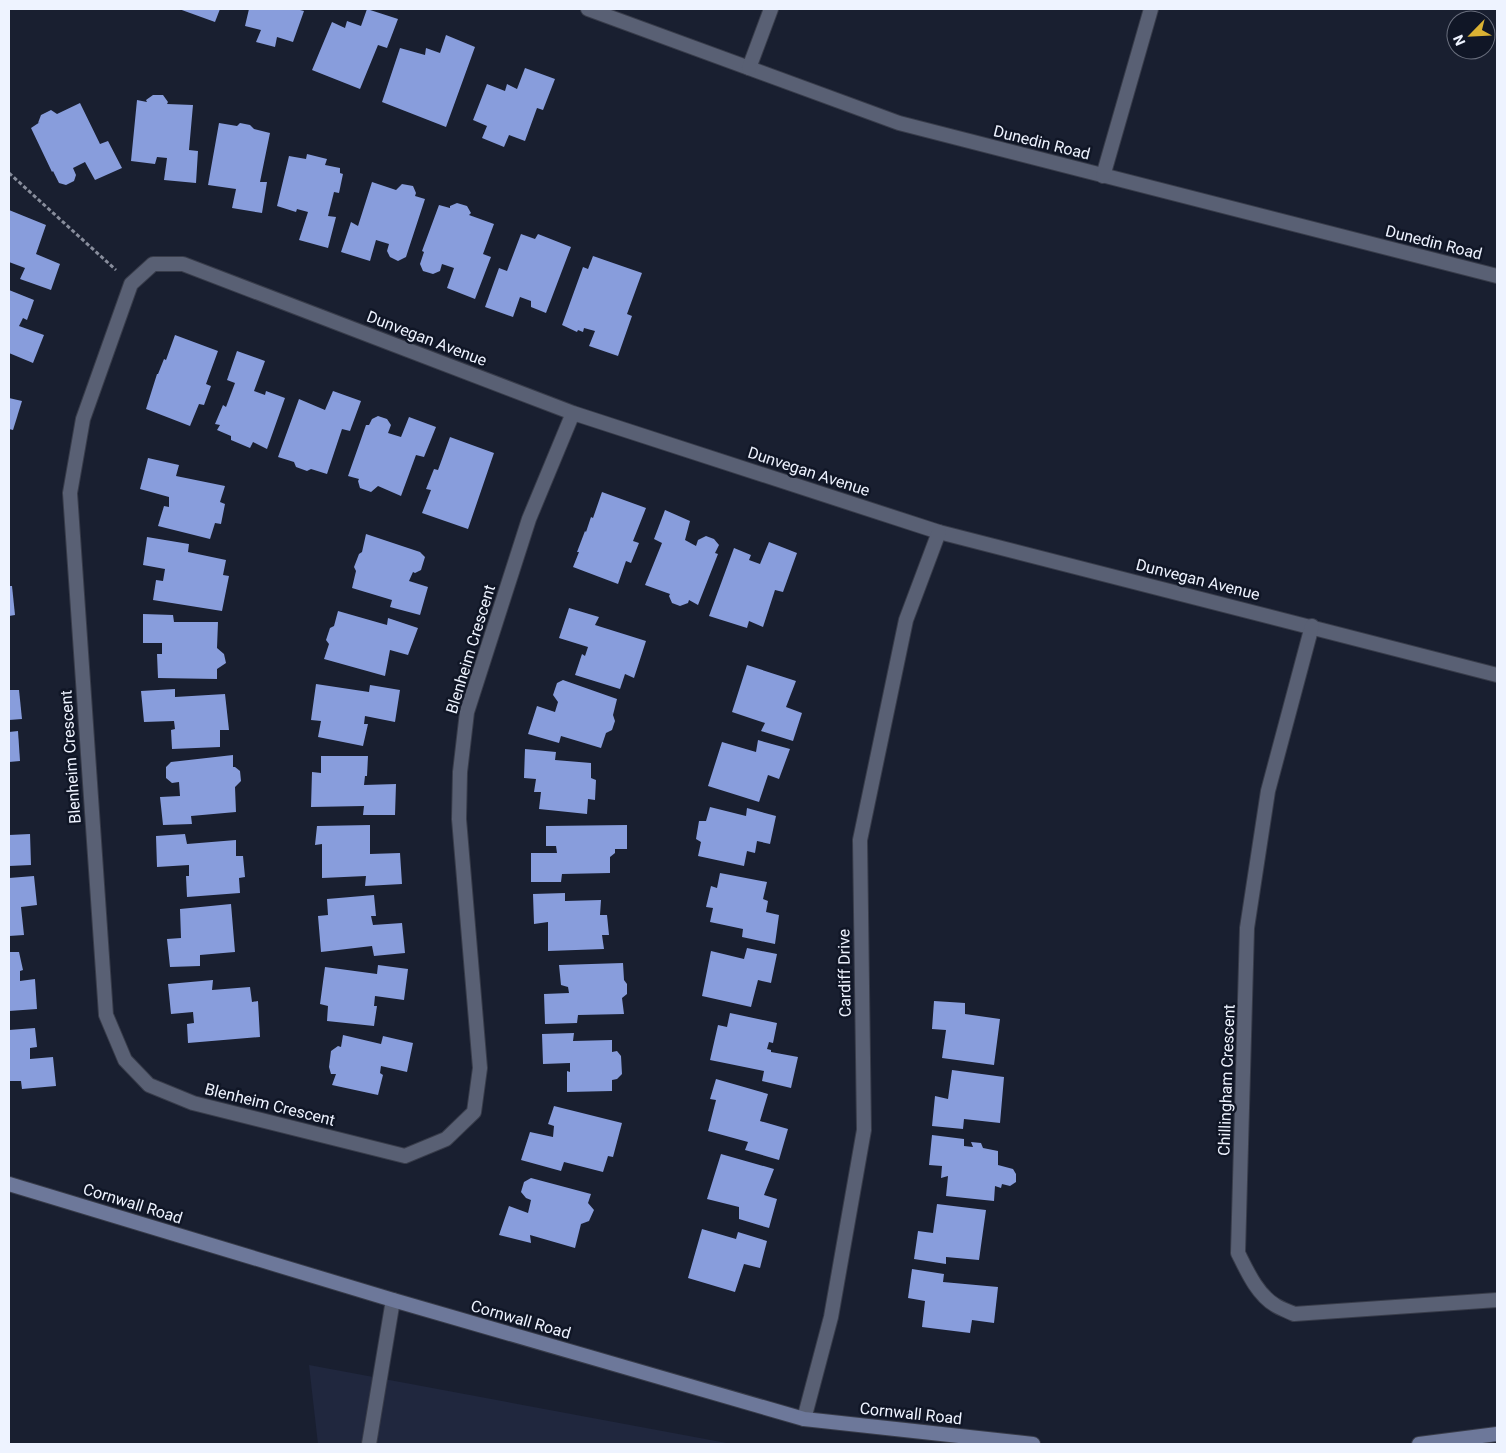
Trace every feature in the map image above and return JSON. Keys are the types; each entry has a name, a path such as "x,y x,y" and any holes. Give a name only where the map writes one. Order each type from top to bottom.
{"main road":[{"name":"Cornwall Road","path":"9,1184 393,1300 804,1419 1033,1444"},
{"path":"1419,1444 1497,1434"}],"street":[{"name":"Dunedin Road","path":"588,9 899,123 1497,276"},
{"path":"749,68 771,9"},
{"path":"1102,176 1151,9"},
{"name":"Dunvegan Avenue","path":"131,284 153,264 183,264 573,413 939,532 1312,626 1497,675"},
{"name":"Blenheim Crescent","path":"131,284 83,419 70,493 106,1015 125,1060 149,1085 193,1103 405,1156 446,1139 474,1112 480,1068 459,819 460,772 467,712 529,519 573,413"},
{"name":"Cardiff Drive","path":"804,1419 831,1317 864,1130 860,840 906,620 939,532"},
{"name":"Chillingham Crescent","path":"1312,626 1268,791 1247,928 1238,1253 1260,1292 1275,1305 1294,1314 1497,1300"},
{"path":"369,1444 393,1300"}],"path":[{"path":"9,172 131,284"}],"shaded area":[{"path":"309,1365 732,1444 318,1444"}],"building":[{"path":"179,9 220,9 215,22"},
{"path":"249,9 296,9 304,11 293,42 277,37 275,47 256,42 261,30 245,26"},
{"path":"367,9 398,19 387,48 378,45 360,89 312,70 332,22 345,28 347,21 361,26"},
{"path":"446,35 475,47 446,127 382,102 400,48 425,55 426,48 440,53"},
{"path":"525,68 555,79 543,110 537,108 525,141 509,135 504,147 482,138 487,126 473,120 487,84 505,91 507,84 517,89"},
{"path":"153,95 163,95 168,102 167,104 193,105 189,150 198,151 196,183 164,180 167,158 157,157 155,164 131,161 137,100 147,102 146,100"},
{"path":"80,103 100,144 108,141 122,168 95,180 85,162 73,168 76,175 74,181 66,185 59,183 52,172 31,128 40,122 38,123 41,115 51,110 57,114"},
{"path":"219,123 237,126 240,123 270,133 260,182 267,182 262,213 232,208 236,189 208,185"},
{"path":"307,154 327,159 325,165 340,168 340,173 343,174 339,193 334,192 328,216 336,217 328,248 299,240 308,212 297,209 296,212 277,206 289,156 306,159"},
{"path":"372,182 396,190 402,184 413,186 416,193 415,196 425,199 406,257 398,261 390,257 387,251 389,244 376,240 370,261 341,252 351,222 358,226"},
{"path":"457,203 467,206 471,213 469,215 494,224 483,254 491,257 475,299 447,288 454,268 442,264 440,271 433,274 423,271 420,264 424,252 422,251 439,205 450,208 450,206"},
{"path":"9,210 46,225 36,254 60,264 51,290 20,279 25,268 9,262"},
{"path":"521,234 535,239 538,234 571,247 546,313 531,307 531,301 520,297 513,317 485,307 499,268 507,271"},
{"path":"593,256 642,273 627,314 632,316 618,356 589,346 595,331 584,328 583,332 578,330 577,332 562,325 583,267 588,269"},
{"path":"9,290 34,300 27,320 23,318 19,326 44,335 33,363 9,353"},
{"path":"175,335 218,351 206,384 211,386 204,405 199,404 190,426 146,409 157,374 164,359 166,360"},
{"path":"237,351 265,361 254,391 265,395 266,391 285,398 267,449 253,442 250,448 231,440 231,436 217,430 220,425 215,424 223,405 226,407 235,383 227,380"},
{"path":"333,391 361,401 350,431 342,429 327,474 311,469 307,471 296,467 294,462 278,457 299,399 325,410"},
{"path":"9,398 22,401 13,430 9,429"},
{"path":"378,416 387,419 391,425 388,433 401,437 409,417 436,427 424,457 416,455 401,496 378,486 371,492 360,488 359,479 348,476 366,425 369,425 372,419"},
{"path":"450,437 494,453 468,529 422,513 431,490 426,489 434,469 438,470"},
{"path":"148,458 179,465 176,476 225,486 220,502 225,504 221,524 215,523 210,539 158,526 164,506 169,507 169,497 140,489"},
{"path":"602,492 646,508 633,541 639,543 631,563 626,561 618,584 573,567 585,531 591,517 593,518"},
{"path":"665,510 690,521 685,540 696,546 698,540 706,536 714,539 719,545 715,553 718,554 698,605 689,600 688,603 680,606 672,603 670,594 645,585 662,543 654,539"},
{"path":"366,534 420,552 425,557 421,570 413,572 409,581 428,587 420,615 390,607 392,600 352,588 356,571 354,567 359,554 362,552"},
{"path":"147,537 189,544 188,552 226,560 223,575 229,576 222,611 153,600 156,580 163,581 165,569 143,565"},
{"path":"769,542 797,553 783,592 775,590 763,627 749,621 747,628 709,616 734,548 751,555 749,560 760,564"},
{"path":"9,586 12,586 15,615 9,616"},
{"path":"569,608 599,617 595,625 646,641 634,678 625,674 620,689 575,675 582,654 585,656 588,647 559,638"},
{"path":"338,611 387,625 388,618 418,628 408,655 390,650 385,676 324,659 329,644 326,640 330,628 334,626"},
{"path":"143,614 173,615 174,622 218,622 217,648 224,654 226,663 217,669 217,679 158,678 157,654 162,654 162,643 143,643"},
{"path":"747,665 796,681 786,707 802,713 793,741 761,731 765,723 732,712"},
{"path":"563,680 617,699 613,715 615,721 612,730 606,733 601,748 561,736 559,743 528,734 537,706 555,712 558,702 553,695 557,683"},
{"path":"316,684 369,692 370,685 400,690 395,722 365,716 364,724 368,724 363,746 318,737 321,721 311,720"},
{"path":"175,689 175,697 225,694 229,730 220,730 220,747 172,749 171,730 175,729 174,721 144,722 141,691"},
{"path":"9,690 19,690 22,719 9,720"},
{"path":"18,731 20,761 9,762 9,732"},
{"path":"758,740 790,749 779,779 768,775 759,802 708,786 722,742 756,752"},
{"path":"525,749 556,752 555,760 591,763 591,778 596,780 595,800 588,799 587,814 539,809 541,792 534,792 536,779 524,778"},
{"path":"233,755 233,767 240,771 241,781 235,787 236,812 191,816 192,824 163,825 160,797 180,796 179,782 172,783 166,778 166,767 171,762"},
{"path":"321,756 368,756 367,776 365,776 364,785 396,784 395,815 363,815 364,806 311,807 312,772 321,773"},
{"path":"710,807 746,816 747,808 776,816 770,844 757,841 755,853 747,851 744,866 698,856 701,842 696,839 699,821 706,821"},
{"path":"370,825 370,854 400,853 402,884 365,886 366,876 322,878 322,844 315,845 317,826"},
{"path":"627,825 627,849 615,849 615,853 610,857 610,873 562,874 561,882 531,882 531,853 557,853 556,846 546,846 546,826"},
{"path":"30,834 31,865 9,866 9,835"},
{"path":"185,834 187,844 236,840 236,856 243,856 245,877 239,878 240,893 187,897 186,876 189,876 189,865 157,867 156,836"},
{"path":"720,873 767,882 763,899 768,901 766,912 779,915 775,944 742,937 743,929 710,922 713,908 706,907 711,886 717,888"},
{"path":"34,876 37,905 21,907 24,935 9,936 9,878"},
{"path":"565,893 565,901 601,900 600,915 607,915 609,935 602,935 604,949 548,951 548,922 534,924 533,894"},
{"path":"374,895 376,916 371,916 373,925 402,923 405,953 374,956 372,946 321,952 318,916 328,915 327,899"},
{"path":"231,904 235,952 200,955 200,966 170,967 167,939 181,938 180,909"},
{"path":"747,948 777,954 771,983 758,980 751,1007 702,996 711,951 744,959"},
{"path":"9,952 19,952 23,970 20,971 20,981 35,979 37,1009 9,1011"},
{"path":"623,963 624,980 627,984 627,994 622,998 624,1014 578,1015 577,1023 545,1024 544,994 569,993 568,987 561,985 559,965"},
{"path":"378,965 408,969 404,1000 375,996 374,1006 377,1006 374,1026 327,1021 328,1006 320,1004 325,967 377,974"},
{"path":"213,980 212,990 250,987 252,1002 258,1001 260,1037 188,1043 187,1024 194,1023 193,1012 171,1014 168,984"},
{"path":"934,1001 965,1003 965,1014 1000,1019 994,1065 942,1058 946,1030 932,1029"},
{"path":"730,1013 777,1023 773,1043 769,1042 767,1049 771,1050 771,1052 798,1057 791,1088 762,1081 764,1071 710,1060 718,1025 727,1027"},
{"path":"35,1028 37,1047 30,1048 30,1059 53,1057 56,1086 22,1089 21,1081 9,1081 9,1030"},
{"path":"574,1033 573,1041 612,1040 612,1052 617,1051 621,1056 622,1074 617,1079 612,1080 612,1091 567,1092 567,1071 570,1072 570,1063 543,1064 542,1034"},
{"path":"343,1035 381,1044 383,1036 413,1043 407,1072 381,1066 380,1073 383,1075 378,1095 332,1085 336,1074 331,1074 329,1067 331,1051 338,1046 341,1047"},
{"path":"952,1070 1004,1077 1000,1123 964,1119 963,1129 932,1126 935,1096 948,1099"},
{"path":"716,1079 768,1094 760,1121 788,1129 779,1160 745,1150 748,1142 708,1131 716,1100 710,1099"},
{"path":"554,1106 622,1123 613,1157 608,1156 603,1172 564,1162 561,1171 521,1160 530,1132 553,1137 554,1126 548,1124"},
{"path":"932,1135 964,1139 964,1146 973,1147 971,1142 981,1143 983,1148 998,1151 998,1165 1013,1169 1016,1174 1016,1182 1010,1186 1002,1184 1001,1188 995,1186 994,1201 946,1196 948,1176 941,1178 942,1166 929,1165"},
{"path":"721,1154 774,1169 764,1195 777,1199 769,1228 739,1219 739,1207 707,1199"},
{"path":"531,1178 591,1194 588,1203 594,1210 589,1221 581,1224 575,1248 530,1235 531,1243 499,1235 509,1206 528,1213 531,1200 526,1198 521,1192 524,1182"},
{"path":"937,1204 986,1210 979,1260 946,1257 946,1264 914,1259 918,1231 933,1233"},
{"path":"702,1229 736,1239 738,1232 767,1241 760,1268 744,1264 735,1292 688,1278"},
{"path":"912,1269 944,1274 943,1282 998,1287 994,1323 972,1320 970,1333 922,1327 925,1301 908,1298"}]}
